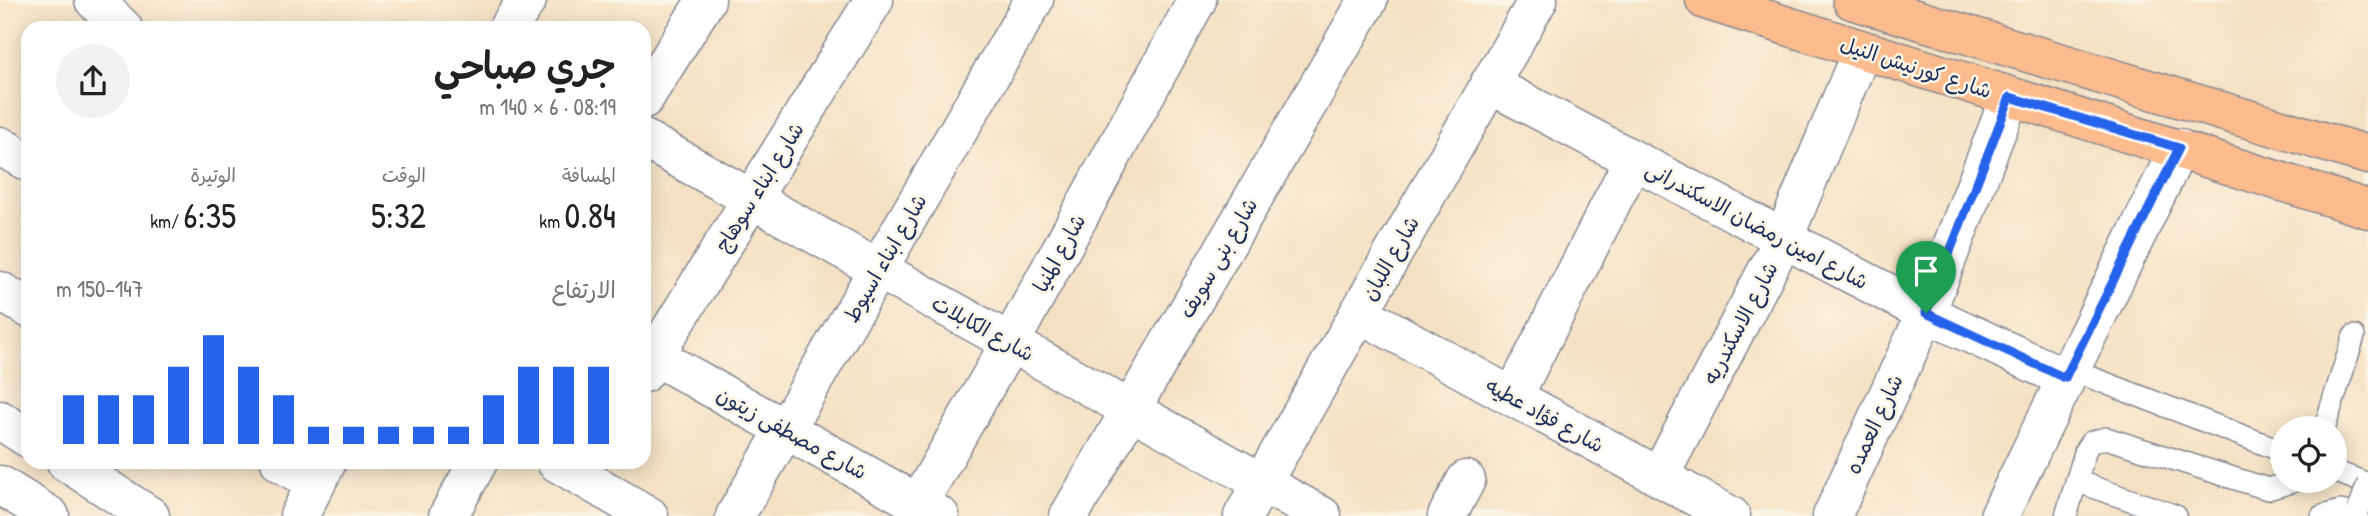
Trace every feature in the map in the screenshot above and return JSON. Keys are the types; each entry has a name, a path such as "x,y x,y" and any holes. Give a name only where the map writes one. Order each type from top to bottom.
{"main road":[{"name":"شارع كورنيش النيل","path":"1705,0 2368,209"},
{"name":"شارع كورنيش النيل","path":"1852,0 2368,155"}],"street":[{"path":"94,0 116,21"},
{"path":"513,21 527,0"},
{"path":"651,88 706,0"},
{"name":"شارع ابناء سوهاج","path":"651,355 874,0"},
{"name":"شارع ابناء اسيوط","path":"735,516 1034,0"},
{"name":"شارع المنيا","path":"929,510 1010,343 1197,0"},
{"name":"شارع بنى سويف","path":"1069,516 1368,0"},
{"name":"شارع اللبان","path":"1243,516 1538,0"},
{"name":"شارع الاسكندريه","path":"1659,477 1783,240 1862,50"},
{"name":"شارع امين رمضان الاسكندرانى","path":"1489,84 1926,313 2067,374"},
{"name":"شارع العمده","path":"1832,516 1926,313 2010,97"},
{"name":"شارع الكابلات","path":"651,143 1322,516"},
{"path":"0,146 21,158"},
{"path":"1999,516 2179,148"},
{"path":"1513,397 1633,160"},
{"path":"0,291 21,304"},
{"name":"شارع فؤاد عطيه","path":"1359,313 1731,516"},
{"name":"شارع مصطفى زيتون","path":"651,362 785,430 929,510"},
{"path":"0,420 21,434"},
{"path":"77,469 150,516"},
{"path":"290,469 314,487"},
{"path":"448,516 474,469"},
{"path":"578,469 634,512"},
{"path":"1447,516 1466,480"},
{"path":"0,485 50,516"}],"lane":[{"path":"2328,416 2354,336"},
{"path":"2067,374 2270,447"},
{"path":"2066,516 2086,449 2091,442 2106,438 2270,488"},
{"path":"2322,516 2340,511 2363,514 2368,484 2347,476"},
{"path":"2076,481 2176,516"}],"route":[{"path":"2010,97 2179,148 2065,378 1926,313 2010,97"}]}
